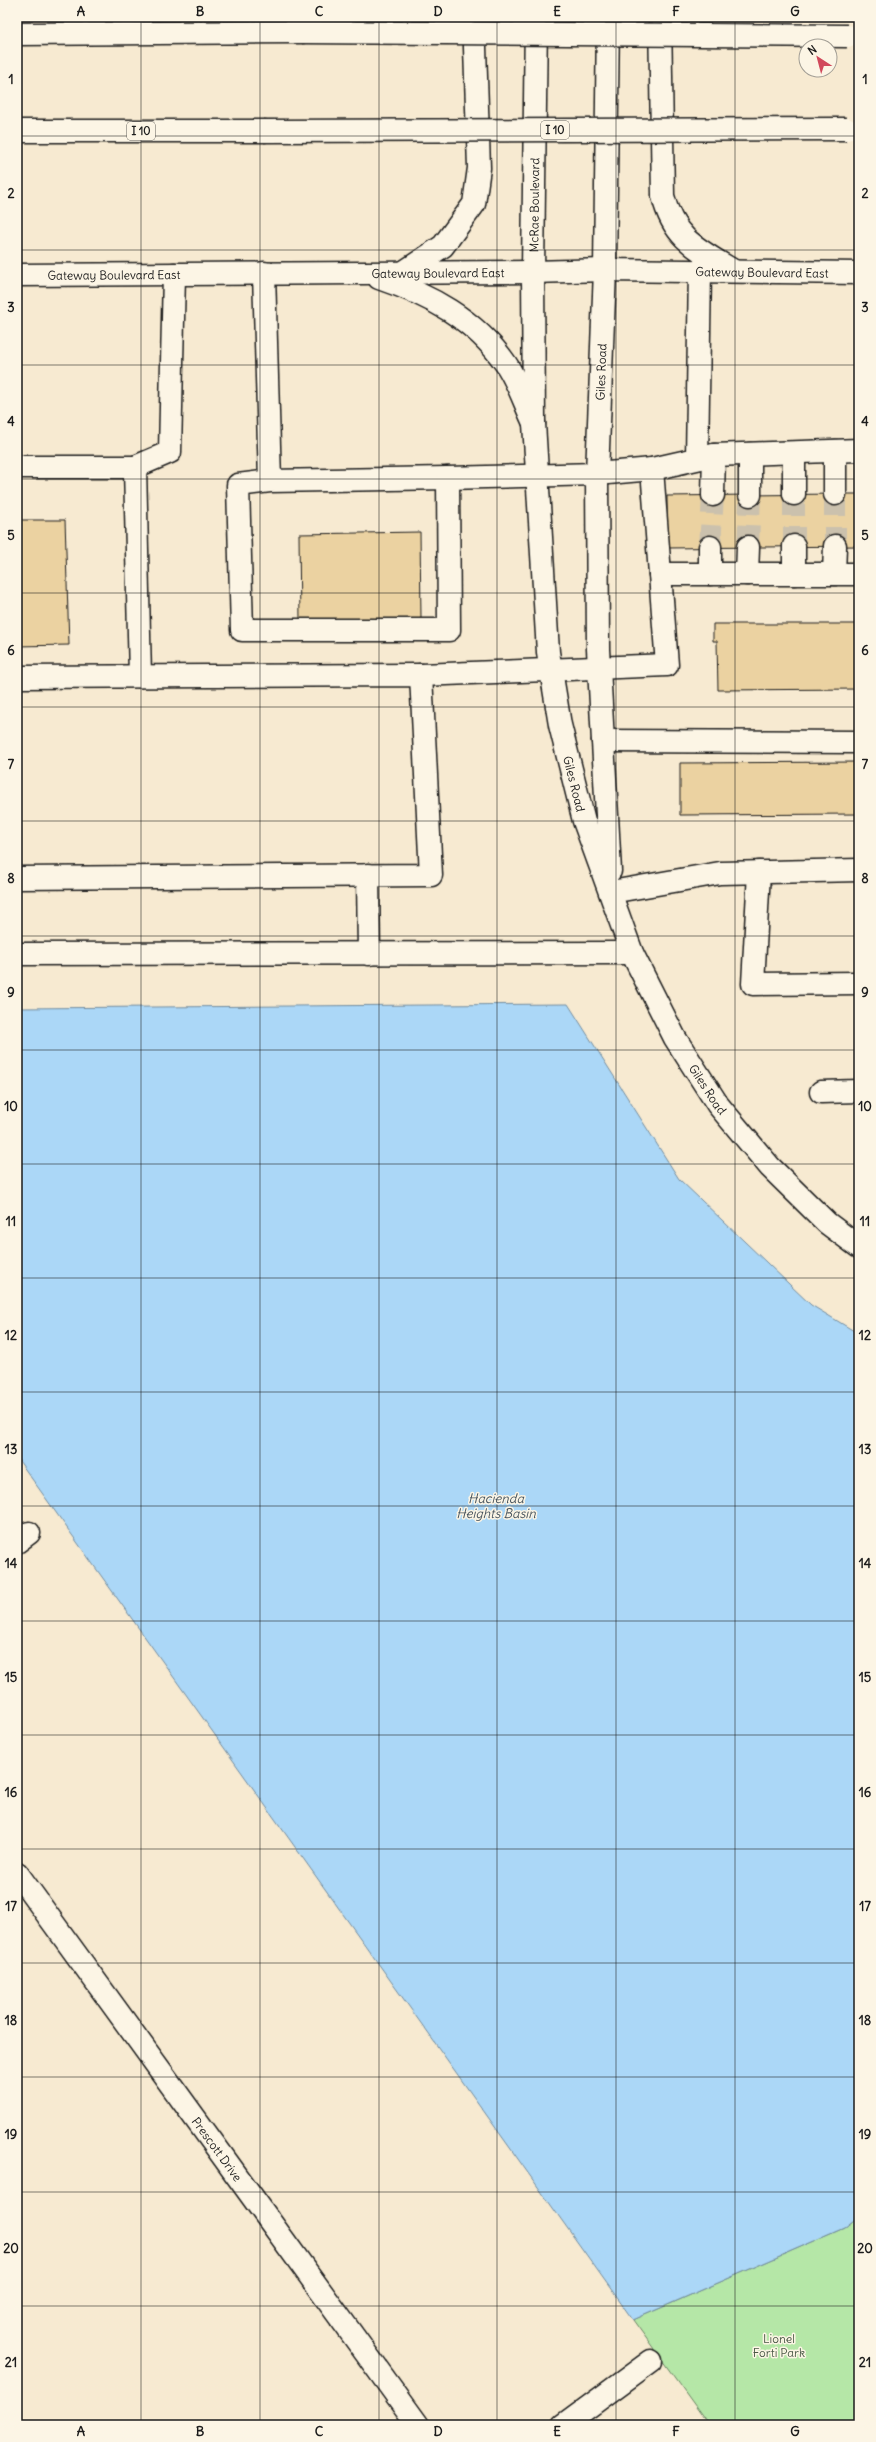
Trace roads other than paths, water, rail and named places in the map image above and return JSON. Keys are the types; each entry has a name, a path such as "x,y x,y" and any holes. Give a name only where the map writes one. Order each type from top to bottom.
{"main road":[{"path":"404,272 443,246 474,204 479,168 474,17"},
{"name":"McRae Boulevard","path":"533,272 536,17"},
{"path":"604,270 608,17"},
{"path":"660,17 663,196 675,227 682,237 692,246 733,271"},
{"path":"17,34 302,32 853,36"},
{"name":"I 10","path":"17,131 853,129"},
{"name":"Gateway Boulevard East","path":"17,275 533,272 604,270 859,273"},
{"name":"Giles Road","path":"604,270 597,474 599,667 611,892"},
{"path":"700,270 705,457 713,495"},
{"path":"363,272 410,289 445,308 483,334 507,366 534,423"},
{"name":"Giles Road","path":"533,272 534,423 548,652 560,725 584,821 632,953 675,1038 718,1104 770,1167 827,1223 859,1247"},
{"path":"264,273 270,481"},
{"path":"17,467 135,467 170,452 174,274"},
{"path":"448,478 449,630 242,630 238,485 270,481 597,474 652,469 705,457 859,450"},
{"path":"834,494 835,451"},
{"path":"794,453 794,494"},
{"path":"750,454 750,495"},
{"path":"135,467 140,676"},
{"path":"17,677 421,675 551,671 599,667 667,665 652,469"},
{"path":"794,546 794,574"},
{"path":"834,574 835,546"},
{"path":"710,547 710,574"},
{"path":"747,574 748,547"},
{"path":"660,574 859,574"},
{"path":"17,878 431,875 421,675"},
{"path":"603,741 859,742"},
{"path":"611,892 720,873 859,870"},
{"path":"759,872 753,984 859,983"},
{"path":"368,875 369,954"},
{"path":"17,954 632,953"},
{"path":"822,1092 859,1092"},
{"name":"Prescott Drive","path":"17,1873 418,2425"},
{"path":"564,2425 651,2361"}],"water":[{"name":"Hacienda Heights Basin","path":"568,1004 679,1179 811,1305 859,1334 859,2216 844,2228 633,2320 17,1458 17,1008"}],"tunnel":[{"path":"794,494 794,546"},
{"path":"835,494 835,546"},
{"path":"710,547 713,495"},
{"path":"748,547 750,495"}],"park label":[{"name":"Lionel Forti Park","path":"779,2345"}]}
